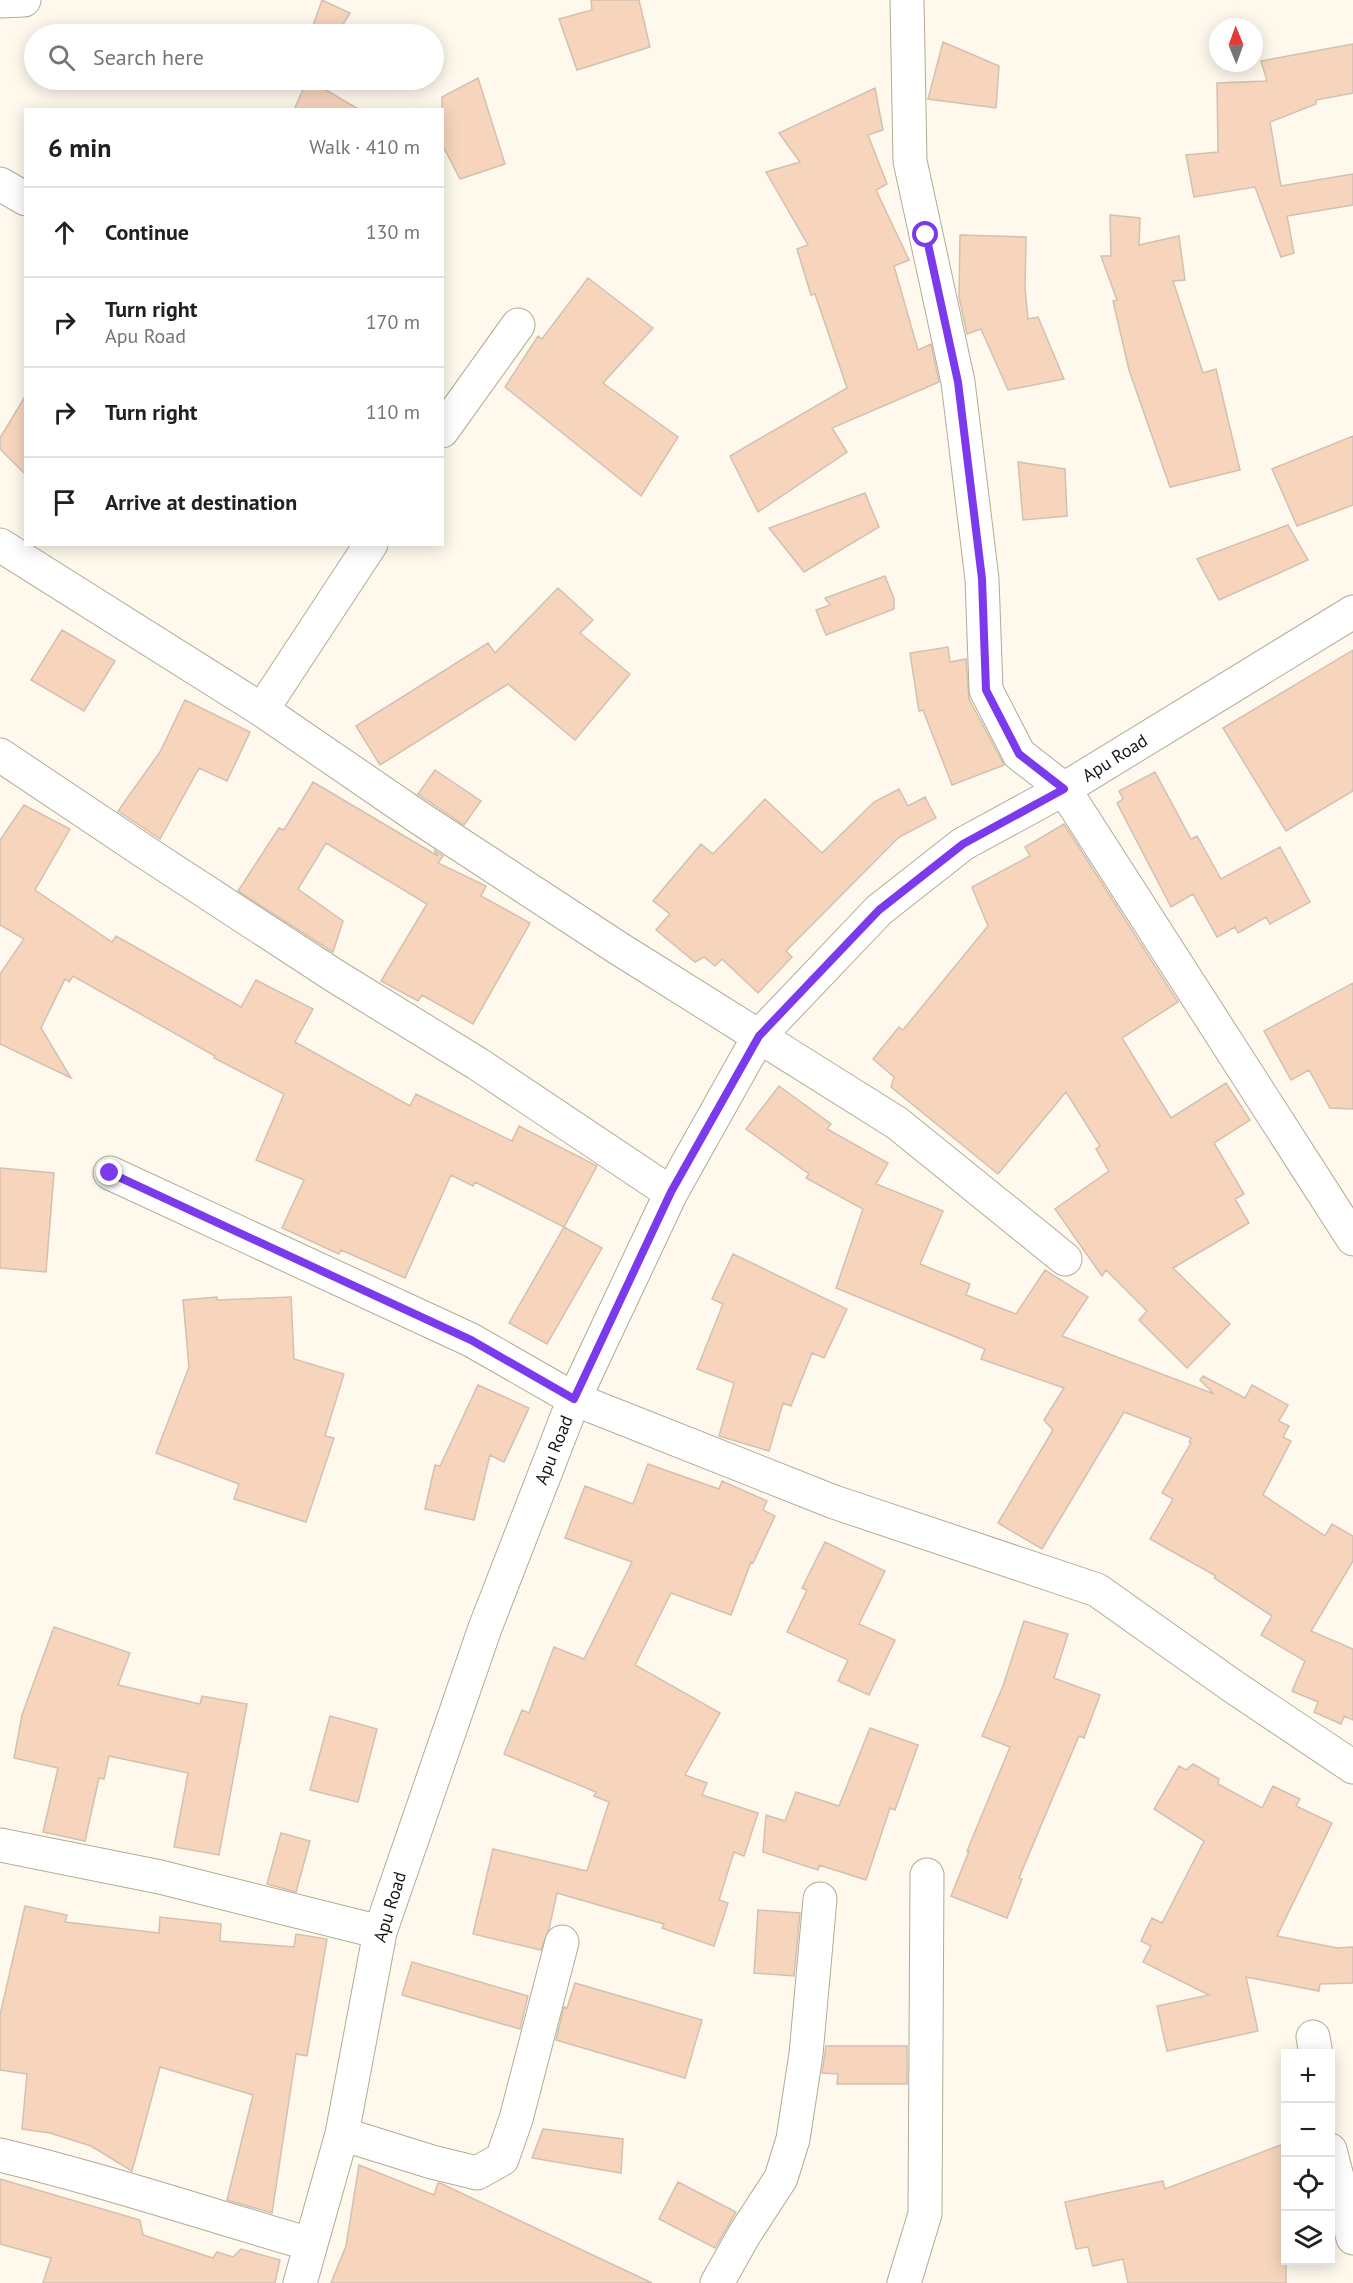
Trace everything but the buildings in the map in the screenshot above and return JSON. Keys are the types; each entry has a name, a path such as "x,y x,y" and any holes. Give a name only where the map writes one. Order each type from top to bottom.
{"street":[{"path":"0,1 24,0"},
{"path":"907,0 910,161 958,382 982,579 986,690 1019,754 1064,789 1353,1239"},
{"path":"0,184 24,198"},
{"path":"444,428 518,325"},
{"path":"0,545 262,710 421,819 618,948 897,1123 1065,1259"},
{"path":"262,710 370,546"},
{"name":"Apu Road","path":"300,2283 342,2134 380,1932 485,1628 574,1399 671,1192 759,1036 879,910 963,844 1064,789 1353,612"},
{"path":"0,755 335,976 478,1064 671,1192"},
{"path":"110,1173 471,1340 574,1399 834,1502 1097,1590 1353,1767"},
{"path":"0,1845 160,1877 380,1932"},
{"path":"904,2283 925,2214 927,1875"},
{"path":"717,2283 744,2235 781,2178 793,2139 806,2054 820,1899"},
{"path":"342,2134 432,2162 477,2173 502,2159 516,2119 562,1942"},
{"path":"0,2155 73,2172 310,2244"},
{"path":"1332,2157 1353,2238"}],"route":[{"path":"110,1173 471,1340 574,1399 671,1192 759,1036 879,910 963,844 1064,789 1019,754 986,690 982,579 958,382 926,235"}]}
